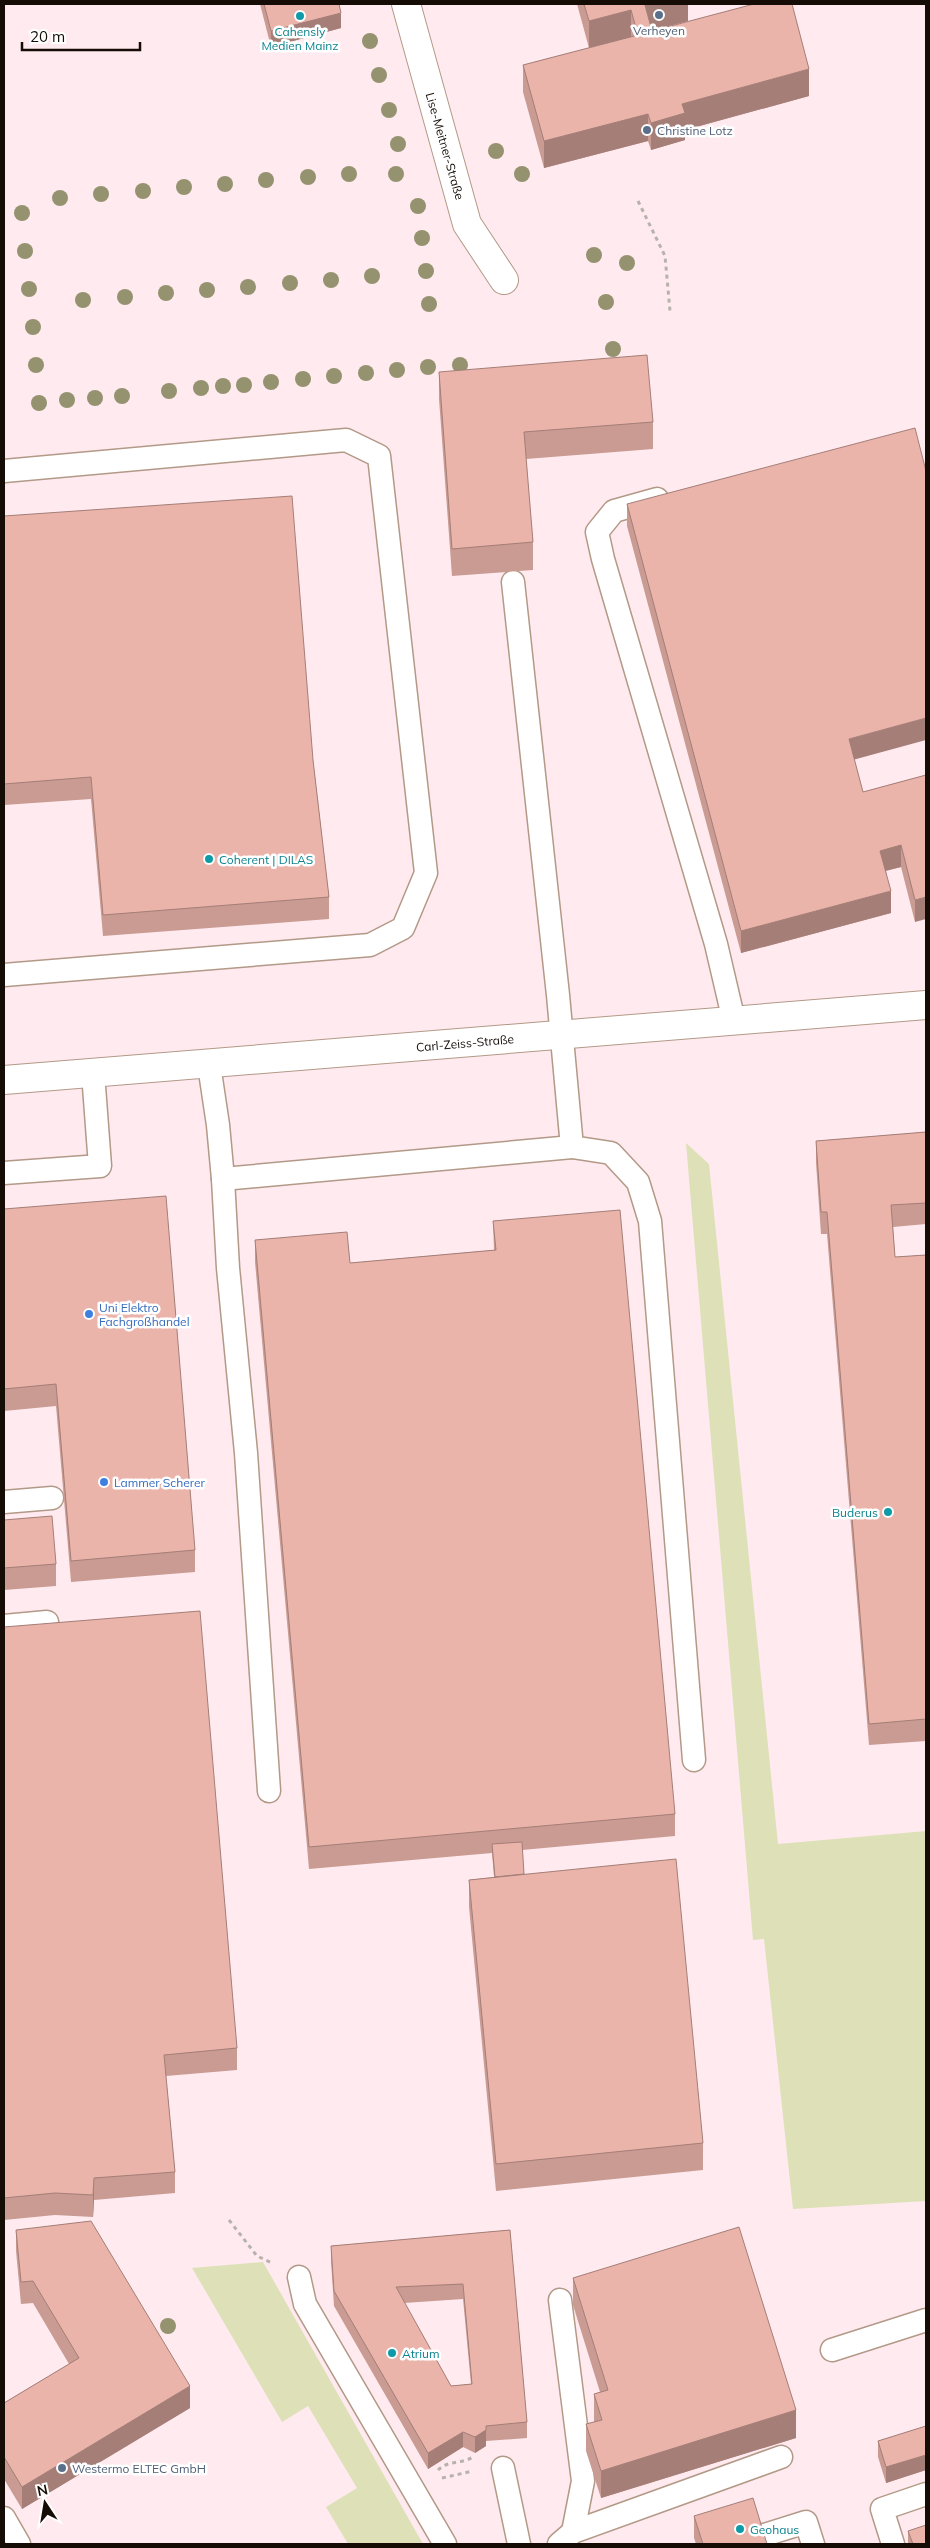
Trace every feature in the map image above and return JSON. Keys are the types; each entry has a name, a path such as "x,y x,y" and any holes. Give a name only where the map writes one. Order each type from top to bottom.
{"street":[{"name":"Lise-Meitner-Straße","path":"406,4 467,224 504,280"},
{"name":"Carl-Zeiss-Straße","path":"4,1080 926,1005"}],"lane":[{"path":"4,471 346,440 379,456 426,873 403,928 370,945 4,975"},
{"path":"681,492 614,511 597,532 603,559 716,944 734,1021"},
{"path":"513,582 562,1034 572,1147"},
{"path":"209,1064 218,1125 228,1268 246,1453 269,1791"},
{"path":"4,1173 100,1166 93,1073"},
{"path":"223,1179 572,1147 610,1153 638,1182 650,1221 694,1760"},
{"path":"4,1502 52,1498"},
{"path":"4,1626 47,1622"},
{"path":"299,2277 305,2304 445,2544"},
{"path":"560,2300 583,2481 566,2538"},
{"path":"832,2350 926,2320"},
{"path":"566,2538 781,2457"},
{"path":"503,2468 519,2544"},
{"path":"893,2544 882,2509 926,2494"},
{"path":"4,2518 19,2544"},
{"path":"758,2537 806,2522 813,2544"}],"path":[{"path":"638,200 664,256 670,311"},
{"path":"229,2220 257,2256 299,2277"},
{"path":"478,2455 468,2460 447,2464 437,2472 438,2476 442,2478 466,2472 503,2468"}],"shaded area":[{"path":"4,4 926,4 926,2544 4,2544"}],"green space":[{"path":"686,1143 709,1164 778,1844 926,1831 926,2201 793,2209 764,1939 753,1940"},
{"path":"263,2262 423,2544 348,2544 326,2507 357,2488 308,2406 282,2422 192,2268"}],"building":[{"path":"264,4 339,4 341,13 271,31"},
{"path":"584,4 651,4 645,5 652,31 754,4 792,4 809,69 682,104 685,113 651,123 648,114 544,141 523,65 638,35 631,10 589,21"},
{"path":"647,355 653,422 524,432 533,542 452,549 439,372"},
{"path":"915,428 926,471 926,718 849,739 863,792 926,775 926,897 915,900 901,845 880,851 891,891 741,931 627,504"},
{"path":"292,496 313,760 329,897 103,915 91,777 4,784 4,516"},
{"name":"Buderus","path":"926,1132 926,1203 891,1205 895,1257 926,1255 926,1719 869,1724 827,1212 821,1212 816,1141"},
{"path":"166,1196 195,1550 71,1561 56,1384 4,1389 4,1209"},
{"path":"620,1210 675,1814 309,1847 255,1240 347,1232 350,1263 496,1250 493,1221"},
{"path":"52,1516 56,1564 4,1568 4,1520"},
{"path":"200,1611 237,2048 164,2055 175,2172 94,2178 93,2195 55,2193 4,2198 4,1627"},
{"path":"522,1842 524,1874 495,1877 492,1844"},
{"path":"676,1859 703,2143 496,2164 469,1880"},
{"path":"91,2221 190,2386 22,2487 4,2457 4,2403 79,2358 33,2281 21,2282 16,2230"},
{"path":"739,2227 796,2410 601,2471 586,2424 602,2420 594,2394 608,2390 573,2278"},
{"name":"Atrium","path":"510,2230 527,2422 486,2426 486,2430 475,2437 463,2432 428,2453 334,2291 331,2246","holes":["463,2284 472,2384 451,2386 396,2287"]},
{"path":"926,2426 926,2455 886,2467 878,2441"},
{"path":"753,2498 767,2544 703,2544 694,2516"},
{"path":"926,2525 926,2544 913,2544 908,2531"}],"place":[{"name":"Verheyen","path":"659,15"},
{"name":"Cahensly Medien Mainz","path":"300,16"},
{"name":"Christine Lotz","path":"647,130"},
{"name":"Coherent | DILAS","path":"209,859"},
{"name":"Uni Elektro Fachgroßhandel","path":"89,1314"},
{"name":"Lammer Scherer","path":"104,1482"},
{"name":"Buderus","path":"888,1512"},
{"name":"Atrium","path":"392,2353"},
{"name":"Westermo ELTEC GmbH","path":"62,2468"},
{"name":"Geohaus","path":"740,2529"}]}
